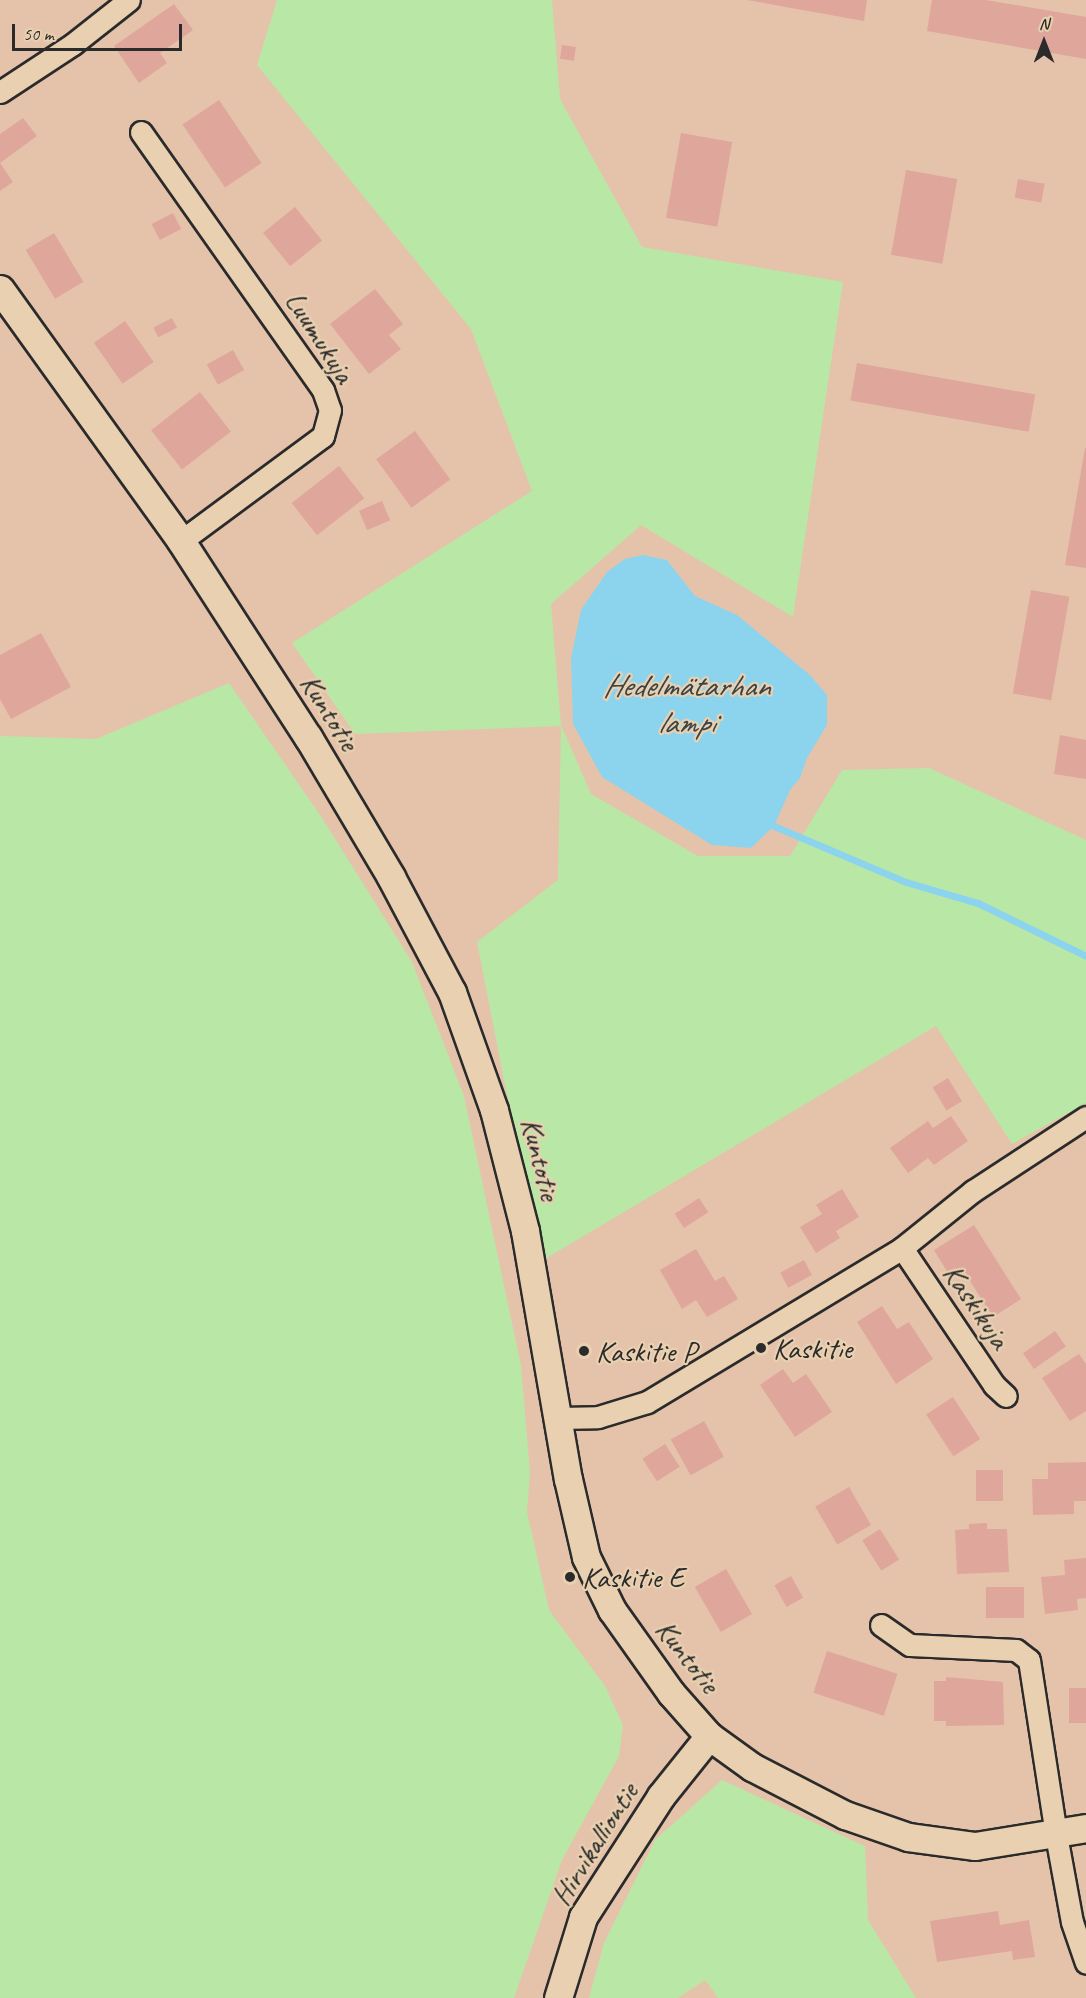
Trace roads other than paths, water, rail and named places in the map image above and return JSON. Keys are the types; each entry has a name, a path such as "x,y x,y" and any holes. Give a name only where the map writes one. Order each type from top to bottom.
{"street":[{"path":"0,92 73,44 129,0"},
{"name":"Luumukuja","path":"141,132 323,390 330,410 323,436 181,541"},
{"name":"Kuntotie","path":"0,289 181,541 308,737 452,992 500,1132 525,1231 560,1418 568,1479 586,1557 612,1610 672,1693 710,1736 752,1767 845,1815 908,1837 975,1846 1056,1835 1086,1828"},
{"path":"560,1418 598,1417 646,1402 902,1248 973,1191 1086,1117"},
{"name":"Kaskikuja","path":"902,1248 994,1385 1006,1396"},
{"path":"880,1625 910,1645 1016,1650 1029,1660 1072,1922 1086,1963"},
{"name":"Hirvikalliontie","path":"558,1998 584,1917 661,1796 710,1736"}],"water":[{"name":"Hedelmätarhan lampi","path":"643,555 667,560 695,596 737,615 810,675 827,695 827,725 807,758 800,778 790,790 774,826 751,848 712,845 602,777 573,724 571,658 581,610 607,572 625,559"}],"waterway":[{"path":"774,826 906,882 978,903 1086,956"}],"place":[{"name":"Kaskitie","path":"761,1348"},
{"name":"Kaskitie P","path":"584,1351"},
{"name":"Kaskitie E","path":"570,1577"}]}
